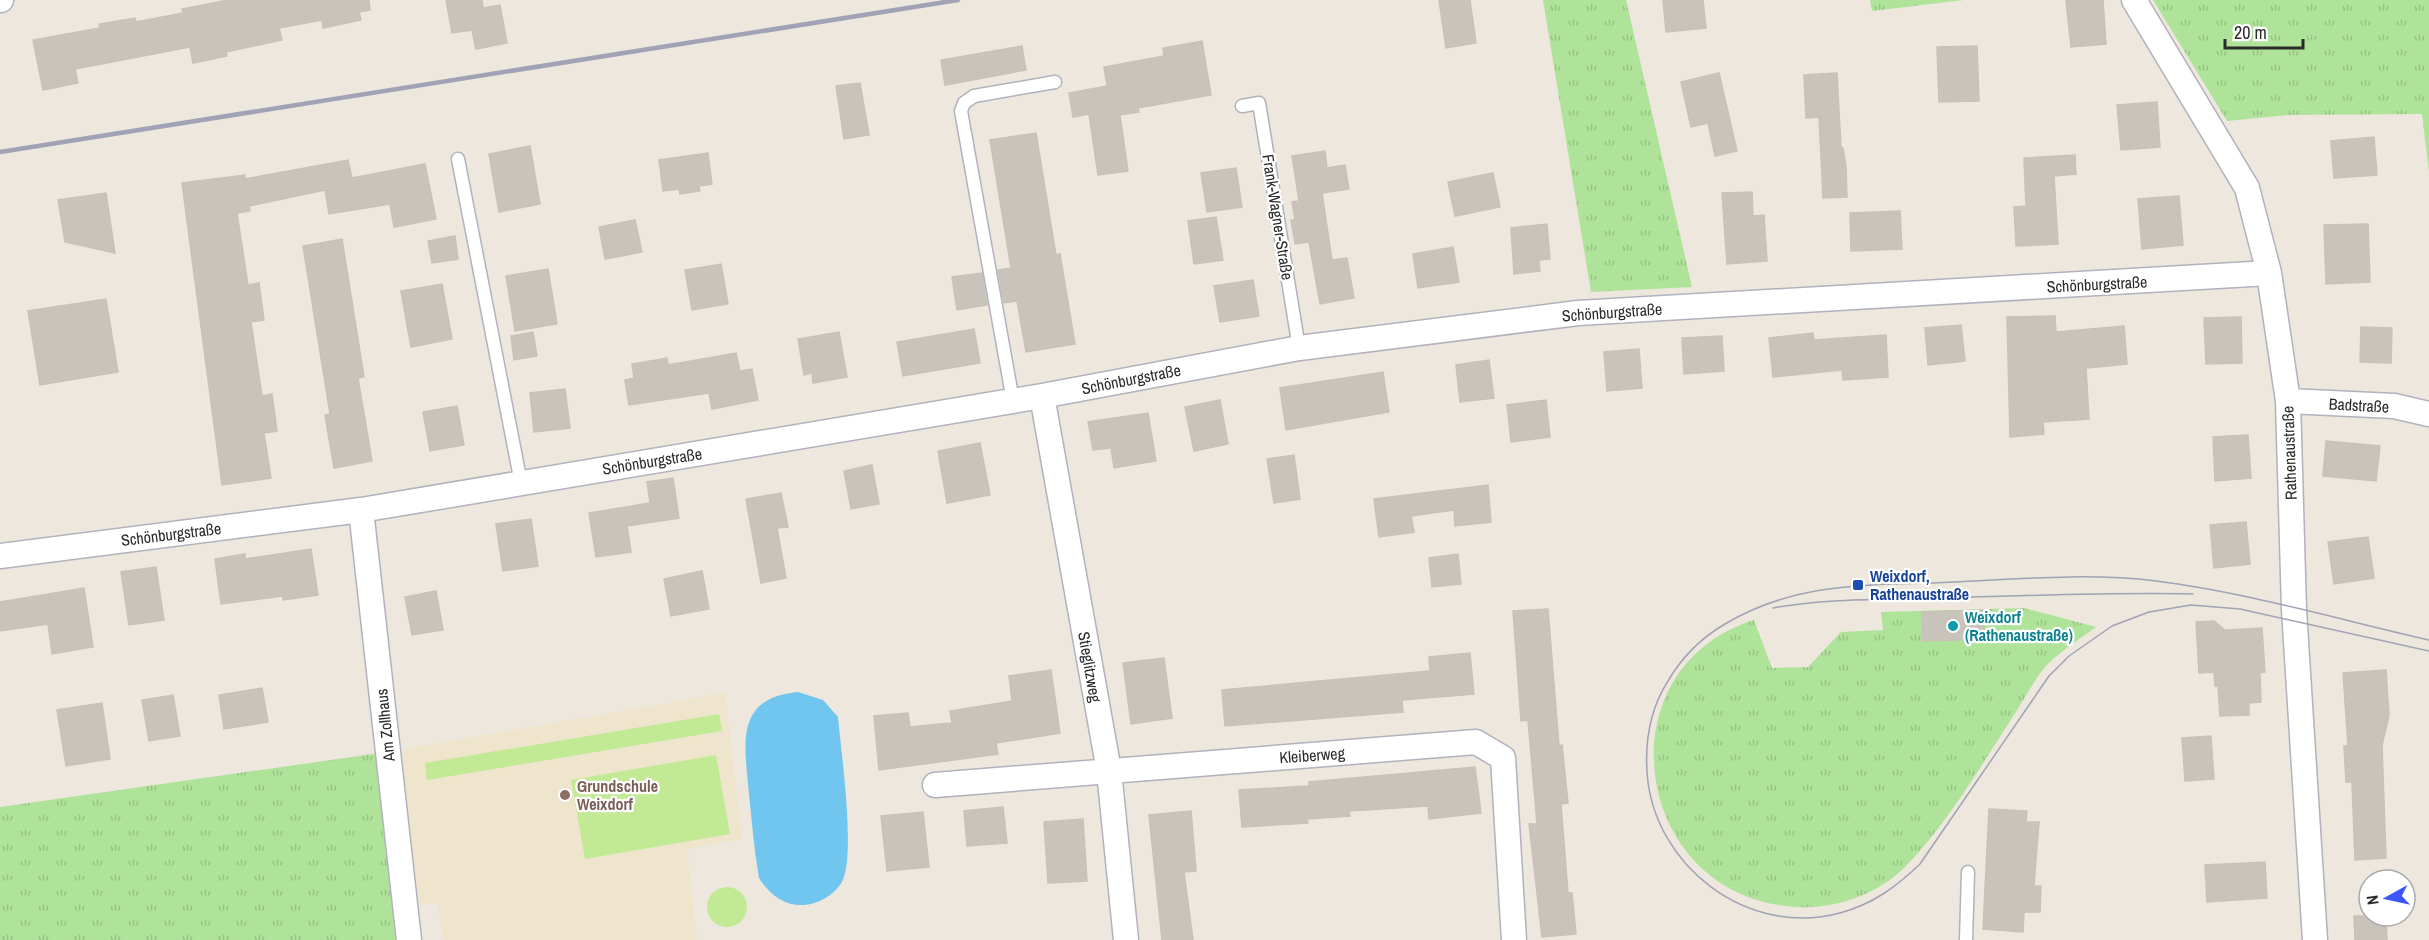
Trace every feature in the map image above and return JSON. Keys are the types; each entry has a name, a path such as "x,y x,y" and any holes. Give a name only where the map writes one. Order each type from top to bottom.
{"street":[{"name":"Rathenaustraße","path":"2134,0 2247,188 2269,273 2288,401 2294,610 2315,940"},
{"name":"Schönburgstraße","path":"0,556 361,510 1042,396 1299,348 1578,313 2269,273"},
{"name":"Stieglitzweg","path":"1042,396 1109,771 1126,940"},
{"name":"Badstraße","path":"2288,401 2394,406 2429,414"},
{"name":"Am Zollhaus","path":"361,510 409,940"},
{"name":"Kleiberweg","path":"935,785 1476,742 1503,758 1514,940"}],"lane":[{"path":"1013,401 961,111 964,103 974,96 1055,82"},
{"name":"Frank-Wagner-Straße","path":"1242,106 1259,103 1299,348"},
{"path":"458,159 521,483"},
{"path":"1966,940 1968,872"}],"shaded area":[{"name":"Grundschule Weixdorf","path":"725,693 742,839 687,849 697,940 443,940 438,902 405,907 387,752"}],"green space":[{"path":"1543,0 1626,0 1692,287 1591,292"},
{"path":"1870,0 1964,0 1872,11"},
{"path":"2153,0 2429,0 2429,172 2422,114 2289,115 2227,121"},
{"path":"2024,608 2096,627 2046,666 1935,833 1905,867 1882,885 1856,898 1812,907 1798,907 1742,895 1700,866 1670,826 1656,779 1656,730 1672,685 1704,646 1754,620 1772,668 1808,667 1841,632 1883,630 1881,612"},
{"path":"719,714 722,731 427,780 425,763"},
{"path":"387,752 409,940 0,940 0,807"},
{"path":"716,755 730,834 585,859 571,780"},
{"path":"727,887 735,888 741,893 746,899 746,915 741,921 735,926 727,927 719,926 713,921 708,915 707,907 708,899 713,893 719,888"}],"water":[{"path":"798,692 823,700 838,717 848,827 846,869 842,882 826,898 804,905 797,905 778,898 759,878 746,759 748,727 753,714 762,704 777,696"}],"building":[{"path":"228,0 369,0 370,10 359,12 361,20 323,28 322,20 279,28 282,40 226,52 227,56 193,63 190,47 75,69 78,83 43,90 33,40 100,28 99,24 135,18 136,22 183,13 182,9"},
{"path":"446,0 482,0 483,8 500,5 507,43 476,49 472,30 452,33"},
{"path":"1439,0 1470,0 1476,43 1446,48"},
{"path":"1663,0 1703,0 1706,28 1666,32"},
{"path":"2103,0 2106,44 2071,47 2066,1"},
{"path":"1202,41 1211,95 1138,108 1139,112 1120,115 1128,171 1098,175 1089,114 1073,117 1069,93 1107,86 1104,67 1164,56 1163,48"},
{"path":"1022,46 1026,70 945,85 941,60"},
{"path":"1977,46 1979,101 1939,102 1937,47"},
{"path":"1719,73 1737,151 1715,156 1708,123 1691,127 1681,82"},
{"path":"1837,73 1841,148 1843,148 1846,167 1847,197 1823,198 1819,117 1806,118 1804,75"},
{"path":"860,83 869,135 844,139 836,86"},
{"path":"2157,102 2160,147 2121,150 2117,105"},
{"path":"1036,133 1056,255 1060,254 1075,344 1026,352 1017,301 1004,303 998,270 1011,268 990,140"},
{"path":"2374,137 2377,175 2334,178 2331,141"},
{"path":"530,146 540,204 499,212 489,154"},
{"path":"1325,151 1327,168 1345,165 1349,189 1322,193 1332,260 1347,258 1354,298 1320,304 1309,242 1295,244 1291,220 1295,220 1292,202 1299,201 1292,156"},
{"path":"708,153 712,184 699,186 700,191 680,194 679,189 663,191 659,160"},
{"path":"2075,155 2076,174 2054,176 2058,244 2016,246 2014,207 2026,206 2024,158"},
{"path":"348,160 352,178 425,164 436,219 394,227 390,204 329,214 325,190 249,206 250,211 237,213 248,285 259,283 264,320 251,322 262,396 272,394 277,431 264,433 271,478 222,485 182,183 245,175 245,179"},
{"path":"1236,168 1242,207 1207,212 1201,173"},
{"path":"1493,173 1500,207 1455,216 1448,182"},
{"path":"1752,192 1753,216 1764,215 1767,261 1727,264 1722,193"},
{"path":"106,193 115,253 65,242 58,200"},
{"path":"2179,196 2183,245 2142,249 2138,199"},
{"path":"1900,211 1902,249 1851,251 1850,213"},
{"path":"1216,217 1223,260 1194,264 1188,221"},
{"path":"635,220 642,252 605,259 599,227"},
{"path":"1547,224 1550,259 1539,260 1540,271 1514,274 1511,228"},
{"path":"2368,224 2370,282 2326,284 2324,225"},
{"path":"455,236 458,259 432,263 428,241"},
{"path":"342,239 364,377 358,378 372,461 334,468 325,415 330,414 303,246"},
{"path":"1453,247 1459,282 1418,288 1413,254"},
{"path":"721,264 728,304 692,310 685,270"},
{"path":"548,269 557,324 515,331 506,276"},
{"path":"982,273 987,305 957,310 952,277"},
{"path":"1253,280 1259,316 1220,322 1214,286"},
{"path":"442,284 452,339 411,347 401,291"},
{"path":"106,299 118,372 40,385 28,311"},
{"path":"2055,316 2056,332 2124,326 2127,364 2086,368 2089,419 2043,422 2044,434 2010,437 2007,317"},
{"path":"2241,317 2242,363 2206,364 2204,318"},
{"path":"1961,325 1965,361 1928,365 1925,328"},
{"path":"2361,327 2392,328 2391,363 2360,362"},
{"path":"974,329 980,363 903,376 897,342"},
{"path":"533,332 537,356 514,360 511,336"},
{"path":"839,332 847,377 813,383 812,373 804,375 798,339"},
{"path":"1813,333 1814,340 1886,335 1888,377 1843,380 1842,370 1773,377 1769,338"},
{"path":"1722,336 1724,371 1684,374 1682,338"},
{"path":"1639,349 1642,388 1607,391 1604,352"},
{"path":"736,353 740,371 752,369 758,400 712,409 709,393 629,405 625,380 634,378 632,364 667,358 668,365"},
{"path":"1489,360 1494,398 1460,402 1456,365"},
{"path":"1383,372 1389,412 1286,430 1280,388"},
{"path":"565,389 570,428 534,432 530,393"},
{"path":"1220,400 1228,444 1194,451 1185,407"},
{"path":"1546,400 1550,437 1511,442 1507,405"},
{"path":"457,406 464,445 430,451 423,412"},
{"path":"1148,413 1156,461 1114,468 1111,448 1093,450 1088,422"},
{"path":"2248,435 2251,478 2215,481 2213,437"},
{"path":"2326,441 2380,446 2376,481 2323,476"},
{"path":"980,443 990,495 947,503 938,451"},
{"path":"1294,455 1300,499 1274,503 1267,459"},
{"path":"872,465 879,504 851,509 844,471"},
{"path":"673,478 679,518 627,526 631,552 596,557 589,513 650,503 647,482"},
{"path":"1488,485 1491,522 1455,526 1454,510 1411,516 1414,532 1379,537 1374,499"},
{"path":"781,493 788,527 777,528 786,578 761,583 746,499"},
{"path":"531,519 538,566 503,571 496,524"},
{"path":"2246,522 2250,564 2214,568 2210,525"},
{"path":"2368,537 2374,578 2334,584 2328,542"},
{"path":"311,549 318,595 283,600 283,596 221,604 215,559 245,554 245,559"},
{"path":"1458,554 1461,584 1432,587 1429,558"},
{"path":"156,567 164,620 129,625 121,572"},
{"path":"702,571 709,609 671,616 664,579"},
{"path":"84,588 93,647 52,654 48,624 0,631 0,602"},
{"path":"436,591 443,630 412,635 405,597"},
{"path":"1548,609 1559,746 1562,745 1568,803 1561,804 1568,893 1572,893 1576,934 1542,937 1529,824 1537,824 1528,720 1521,721 1513,611"},
{"name":"Weixdorf (Rathenaustraße)","path":"1983,610 1984,639 1923,641 1922,612"},
{"path":"2214,621 2225,630 2262,628 2265,672 2260,673 2261,702 2249,703 2249,715 2220,716 2218,686 2215,686 2214,672 2199,673 2196,622"},
{"path":"1470,653 1474,694 1402,700 1403,712 1225,726 1222,690 1430,671 1429,657"},
{"path":"1164,658 1172,718 1131,724 1123,663"},
{"path":"1051,670 1060,733 996,743 998,754 879,770 874,716 908,713 910,727 952,723 950,711 1012,701 1009,676"},
{"path":"2386,670 2389,716 2382,745 2386,858 2355,860 2352,782 2346,782 2344,746 2348,746 2343,673"},
{"path":"262,688 268,722 224,729 219,695"},
{"path":"173,695 180,736 149,741 142,700"},
{"path":"102,703 110,759 66,766 57,710"},
{"path":"2211,736 2214,779 2185,781 2182,738"},
{"path":"1475,767 1481,813 1429,819 1428,806 1349,811 1350,816 1307,819 1308,823 1242,827 1239,790 1309,786 1309,782"},
{"path":"1003,807 1007,843 967,846 964,811"},
{"path":"1989,809 2027,811 2026,822 2039,822 2034,886 2041,886 2040,912 2024,912 2023,932 1983,929"},
{"path":"1191,811 1196,871 1184,872 1193,940 1162,940 1149,815"},
{"path":"923,812 929,867 887,871 881,816"},
{"path":"1083,819 1087,881 1048,883 1044,822"},
{"path":"2265,862 2267,898 2207,902 2205,865"},
{"path":"2354,916 2357,916 2357,928 2386,928 2387,940 2355,940"}],"tram line":[{"path":"2429,640 2224,592 2128,578 2045,577 1853,586 1801,594 1750,611 1716,629 1693,649 1673,672 1657,703 1648,737 1647,772 1653,806 1667,837 1686,865 1711,887 1740,904 1772,915 1806,918 1840,913 1863,905 1883,894 1920,864 2049,676 2069,656 2112,626 2149,612 2191,605 2240,609 2429,651"},
{"path":"1773,608 1814,602 1855,600 2193,594"}],"railway":[{"path":"0,152 958,0"}],"place":[{"name":"Weixdorf, Rathenaustraße","path":"1858,585"},
{"name":"Weixdorf (Rathenaustraße)","path":"1953,626"},
{"name":"Grundschule Weixdorf","path":"565,795"}]}
